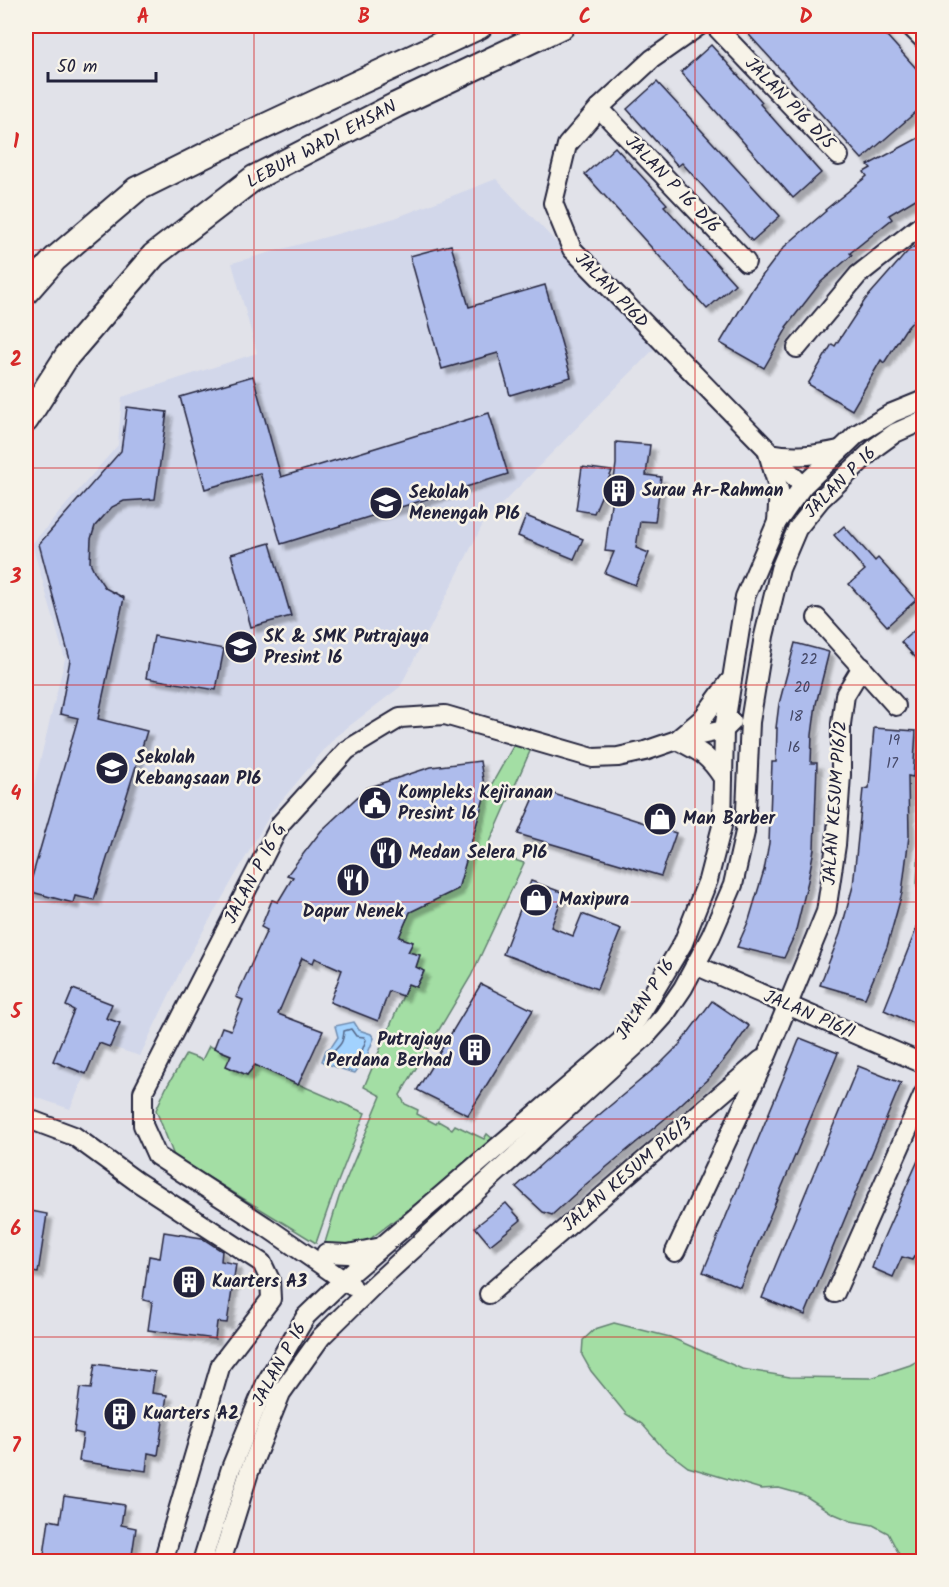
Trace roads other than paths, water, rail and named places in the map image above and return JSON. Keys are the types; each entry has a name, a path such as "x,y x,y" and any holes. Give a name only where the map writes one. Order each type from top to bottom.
{"main road":[{"name":"LEBUH WADI EHSAN","path":"26,292 55,259 137,189 244,136 480,26"},
{"name":"LEBUH WADI EHSAN","path":"26,420 67,356 154,255 254,178 396,105 561,26"}],"street":[{"name":"JALAN P16D","path":"699,26 652,59 599,108 567,145 554,203 572,249 803,486"},
{"name":"JALAN P16 D/5","path":"715,26 839,156"},
{"path":"910,26 924,40"},
{"name":"JALAN P 16 D/6","path":"599,108 746,262"},
{"path":"798,348 858,275 924,223"},
{"name":"JALAN P 16","path":"202,1562 231,1468 266,1383 306,1316 381,1247 621,1041 638,1018 683,943 708,880 722,826 724,730 745,597 777,522 803,486 857,434 892,413 924,400"},
{"name":"JALAN P 16","path":"221,1562 249,1473 281,1393 321,1337 368,1290 645,1037 677,997 711,936 733,885 745,832 750,722 764,636 780,569 797,529 821,499 877,446 895,433 924,420"},
{"path":"777,522 779,490 768,451 791,456 841,450"},
{"path":"797,529 803,486 820,486 847,474"},
{"path":"817,618 896,706"},
{"path":"745,832 735,749 724,730 731,725 738,714 764,636"},
{"name":"JALAN KESUM P16/2","path":"788,1007 826,912 832,885 841,774 841,724 845,695 862,667"},
{"path":"723,778 704,753 676,740 702,719 732,678"},
{"name":"JALAN P 16 G","path":"368,1290 319,1256 290,1231 265,1226 156,1156 143,1125 143,1092 281,824 347,750 400,718 445,715 593,758 618,757 645,751 676,740 724,730"},
{"name":"JALAN P16/1","path":"695,965 924,1064"},
{"name":"JALAN KESUM P16/3","path":"675,1252 788,1007"},
{"name":"JALAN KESUM P16/3","path":"489,1294 767,1055"},
{"path":"835,1293 924,1092"},
{"path":"26,1118 74,1136 136,1181 262,1263 270,1280 271,1299 221,1364 163,1562"},
{"path":"189,1215 210,1189"},
{"path":"312,1310 320,1290 319,1256 348,1254 381,1247"}],"water":[{"path":"354,1022 359,1030 371,1034 374,1038 366,1058 355,1073 322,1061 326,1050 338,1037 335,1026"}],"place":[{"name":"Surau Ar-Rahman","path":"619,491"},
{"name":"Sekolah Menengah P16","path":"386,503"},
{"name":"SK & SMK Putrajaya Presint 16","path":"241,647"},
{"name":"Sekolah Kebangsaan P16","path":"112,768"},
{"name":"Kompleks Kejiranan Presint 16","path":"375,803"},
{"name":"Man Barber","path":"660,819"},
{"name":"Medan Selera P16","path":"386,853"},
{"name":"Dapur Nenek","path":"353,880"},
{"name":"Maxipura","path":"536,900"},
{"name":"Putrajaya Perdana Berhad","path":"475,1050"},
{"name":"Kuarters A3","path":"189,1282"},
{"name":"Kuarters A2","path":"120,1414"}]}
